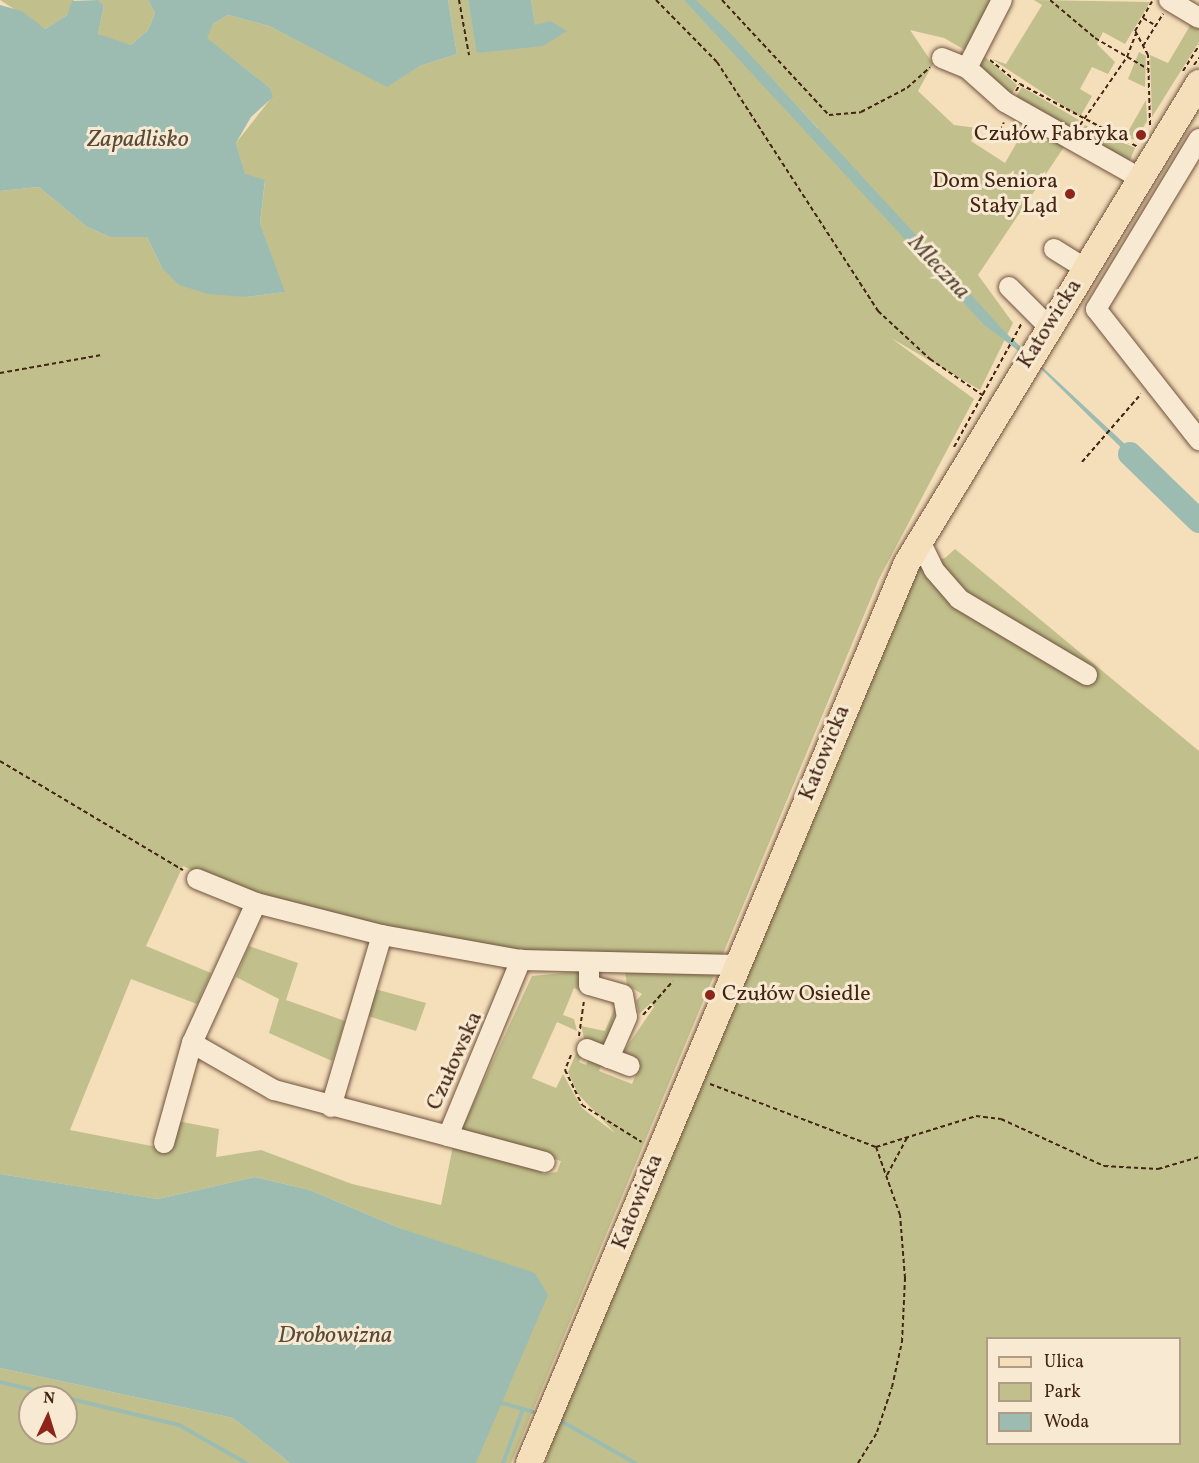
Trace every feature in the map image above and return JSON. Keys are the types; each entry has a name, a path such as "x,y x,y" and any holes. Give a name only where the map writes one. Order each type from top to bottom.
{"main road":[{"name":"Katowicka","path":"529,1463 690,1076 919,539 990,400 1021,370 1035,331 1084,268 1140,178 1195,97"}],"street":[{"path":"966,68 1002,0"},
{"path":"1164,0 1199,18"},
{"path":"942,58 966,68 1005,102 1140,178"},
{"path":"1199,139 1096,309 1199,440"},
{"path":"1054,249 1084,268"},
{"path":"1009,287 1035,331"},
{"path":"919,539 934,570 959,599 1087,675"},
{"path":"197,879 256,903 382,935 521,960 737,965"},
{"path":"164,1143 192,1043 256,903"},
{"path":"331,1107 382,935"},
{"name":"Czułowska","path":"192,1043 246,1078 331,1107 448,1136 521,960"},
{"path":"589,962 589,986 619,990 628,1008 609,1058"},
{"path":"579,1047 630,1066"},
{"path":"448,1136 544,1162"}],"path":[{"path":"459,0 469,55"},
{"path":"656,0 717,62 878,311 930,358 990,400"},
{"path":"722,0 829,115 861,112 907,88 942,58"},
{"path":"1050,0 1127,57 1148,69"},
{"path":"1069,138 1127,57 1143,18 1164,0"},
{"path":"1143,46 1164,0"},
{"path":"1143,18 1153,24"},
{"path":"1136,34 1143,46 1148,69 1151,131"},
{"path":"952,451 990,400 1004,350 1035,331"},
{"path":"0,373 100,355"},
{"path":"1083,462 1142,394 1146,374"},
{"path":"0,761 197,879"},
{"path":"635,1022 678,975"},
{"path":"589,986 578,1017 579,1047 565,1070 582,1105 609,1127 650,1146"},
{"path":"690,1076 876,1147 976,1116 1000,1119 1104,1166 1158,1169 1199,1157"},
{"path":"886,1177 908,1136"},
{"path":"858,1463 877,1431 902,1342 905,1278 901,1226 876,1147"}],"green space":[{"path":"0,0 74,0 67,15 45,29"},
{"path":"98,0 148,0 155,13 148,30 131,45 112,41 98,34 104,5"},
{"path":"448,0 468,0 478,53 535,26 531,0 994,0 965,50 944,38 910,30 933,64 918,91 954,125 977,128 971,141 1005,163 1020,137 1056,141 1064,147 978,275 1013,323 980,390 891,338 974,399 879,579 511,1463 476,1463 402,1229 310,1190 255,1177 158,1199 0,1174 0,191 39,187 87,227 110,237 147,237 162,268 246,297 284,292 260,223 265,181 245,175 236,143 272,97 270,88 206,38 213,24 228,15 269,26 387,86 420,66 457,54","holes":["771,78 818,128 815,140 765,85","183,866 227,886 383,930 625,971 627,985 642,994 636,1001 639,1014 651,1003 654,1007 622,1054 640,1065 632,1084 599,1071 603,1061 590,1056 586,1065 579,1062 584,1049 578,1049 568,1072 578,1094 615,1133 582,1108 563,1074 556,1088 532,1078 557,1022 577,1031 574,1019 563,1015 574,988 584,992 583,971 532,976 461,1130 561,1161 557,1172 544,1174 523,1163 453,1146 441,1205 352,1184 261,1150 216,1157 219,1129 177,1121 172,1150 70,1130 131,979 197,1004 211,973 146,946"]},
{"path":"1034,0 1150,2 1125,44 1103,32 1097,44 1115,62 1108,74 1092,67 1080,89 1092,96 1080,117 992,59 1006,64 1042,5"},
{"path":"1194,19 1199,23 1199,42 1152,117 1150,55 1168,63"},
{"path":"978,51 1017,85 1010,97 980,68"},
{"path":"1139,52 1146,56 1145,87 1128,79"},
{"path":"1022,87 1079,120 1070,130 1015,98"},
{"path":"1146,100 1147,121 1136,140 1125,137"},
{"path":"1085,125 1135,148 1127,167 1077,138"},
{"path":"955,549 1199,751 1199,1463 545,1463 565,1403 917,567 945,558"},
{"path":"249,946 298,963 286,1000 345,1021 332,1061 269,1033 279,999 236,977"},
{"path":"375,989 426,1003 416,1031 368,1016"},
{"path":"618,1000 607,1047 585,1042 581,1026 605,1031"},
{"path":"0,1368 233,1418 290,1463 0,1463"}],"water":[{"name":"Zapadlisko","path":"98,0 104,5 98,34 131,45 148,30 155,13 148,0 448,0 457,54 420,66 387,87 269,26 228,15 213,24 207,38 270,88 273,97 251,117 236,143 245,174 265,180 260,223 285,292 246,297 208,294 179,285 162,268 147,237 110,237 87,227 39,187 0,191 0,5 22,11 45,29 67,15 72,1"},
{"path":"468,0 531,0 535,25 550,21 567,31 543,46 477,53"},
{"path":"684,0 696,0 732,35 1007,334 1157,474 1153,479 1036,364 983,324"},
{"name":"Drobowizna","path":"0,1174 158,1199 255,1177 310,1190 402,1229 535,1273 548,1295 476,1463 290,1463 233,1418 0,1368"}],"waterway":[{"name":"Mleczna","path":"1130,454 1199,521"},
{"path":"0,1382 179,1425 246,1463"},
{"path":"502,1403 533,1412"},
{"path":"503,1463 523,1409"},
{"path":"561,1421 635,1463"}],"place":[{"name":"Czułów Fabryka","path":"1141,135"},
{"name":"Dom Seniora Stały Ląd","path":"1070,194"},
{"name":"Czułów Osiedle","path":"710,995"}]}
